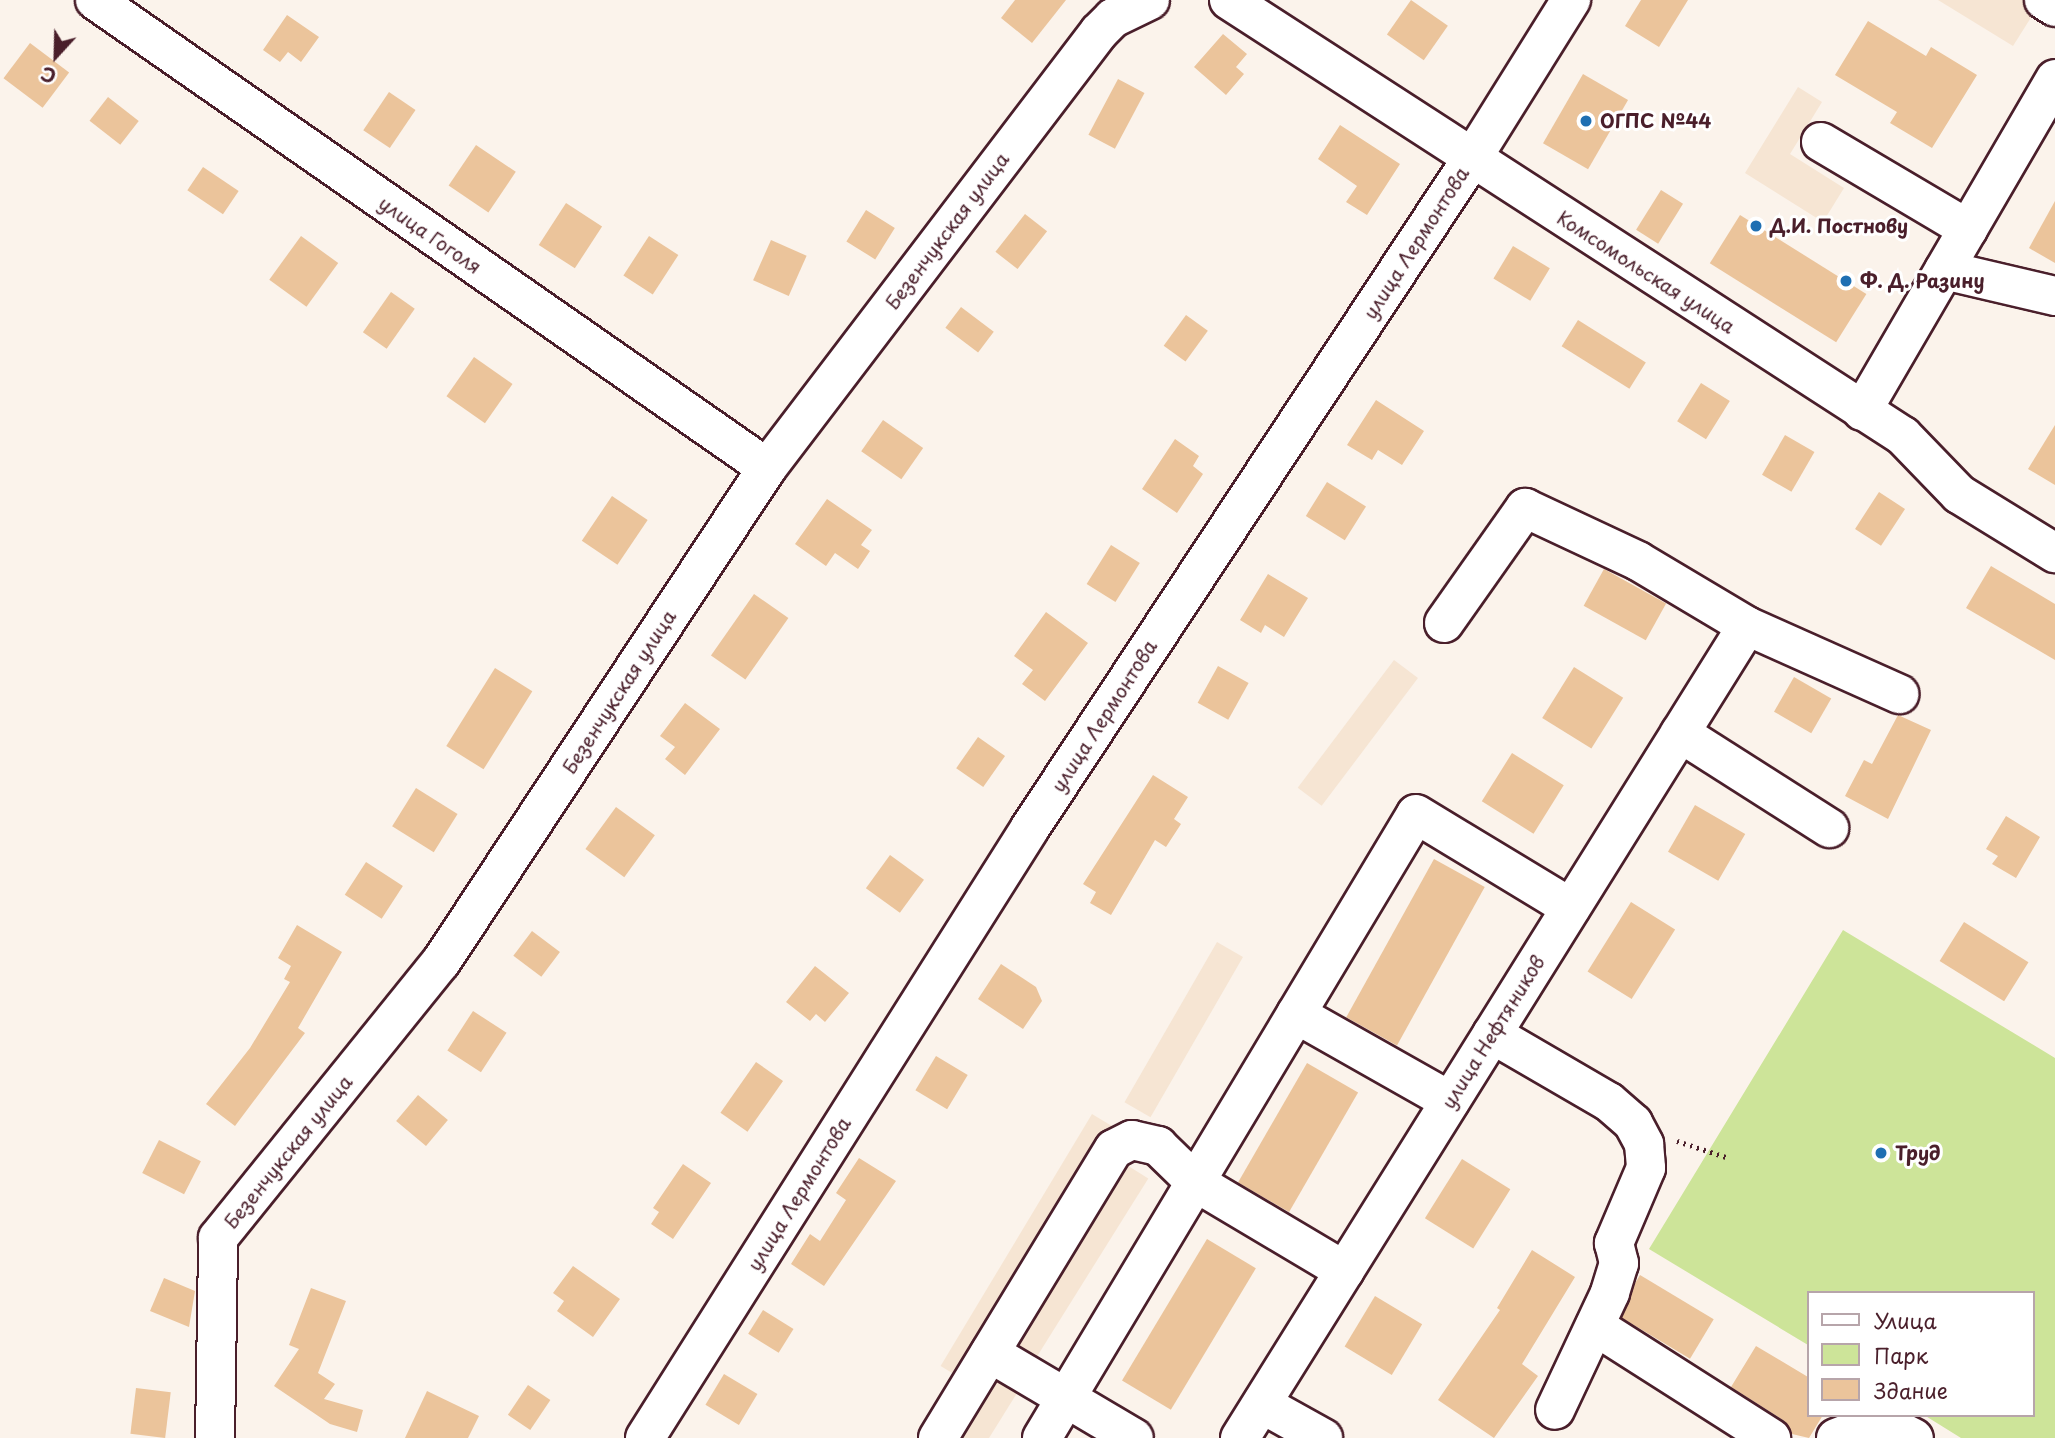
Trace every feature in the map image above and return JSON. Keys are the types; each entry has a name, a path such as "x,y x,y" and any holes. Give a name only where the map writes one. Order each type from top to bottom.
{"street":[{"name":"улица Гоголя","path":"95,0 767,468"},
{"name":"Безенчукская улица","path":"220,1437 218,1238 441,962 767,468 1099,32 1113,18 1150,0"},
{"name":"Комсомольская улица","path":"1229,0 1471,160 1903,436 1959,494 2055,553"},
{"name":"улица Лермонтова","path":"645,1438 1030,828 1471,160 1571,0"},
{"path":"2044,0 2055,7"},
{"path":"1862,411 2055,79"},
{"path":"1821,142 1968,229"},
{"path":"1944,271 2055,296"},
{"path":"1444,623 1525,508 1638,561 1747,626 1899,694"},
{"name":"улица Нефтяников","path":"1240,1438 1747,626"},
{"path":"1680,733 1829,828"},
{"path":"1041,1438 1416,814 1571,908"},
{"path":"1296,1014 1450,1101"},
{"path":"1492,1034 1609,1102 1633,1123 1644,1144 1646,1168 1614,1243 1619,1263 1595,1326 1555,1410"},
{"path":"938,1438 1114,1149 1132,1140 1158,1146 1195,1182 1345,1270"},
{"path":"1595,1326 1771,1438"},
{"path":"990,1353 1134,1438"},
{"path":"1262,1404 1324,1438"},
{"path":"1836,1438 1880,1421 1914,1438"}],"shaded area":[{"path":"1938,0 2023,0 2037,8 2013,46"},
{"path":"1798,87 1822,102 1790,154 1844,188 1823,222 1745,173"},
{"path":"1394,660 1418,678 1322,806 1298,788"},
{"path":"1217,942 1243,957 1150,1117 1124,1102"},
{"path":"1092,1114 1115,1128 964,1380 941,1366"},
{"path":"1122,1162 1148,1178 1030,1368 1004,1351"},
{"path":"995,1368 1022,1385 989,1438 952,1438"}],"green space":[{"name":"Труд","path":"1843,930 2055,1058 2055,1438 1961,1438 1927,1417 2034,1417 2034,1291 1806,1291 1806,1344 1649,1249"}],"building":[{"path":"1015,0 1066,0 1032,43 1001,18"},
{"path":"1411,0 1448,26 1424,60 1387,34"},
{"path":"1641,0 1688,0 1659,47 1625,26"},
{"path":"287,15 319,37 301,62 288,52 280,62 263,50"},
{"path":"1868,21 1926,56 1931,47 1977,75 1932,148 1890,123 1897,112 1835,75"},
{"path":"1223,34 1247,54 1236,67 1244,74 1226,95 1194,67"},
{"path":"30,43 69,72 43,108 4,78"},
{"name":"ОГПС №44","path":"1583,74 1628,100 1588,169 1543,143"},
{"path":"1118,79 1144,93 1115,149 1088,135"},
{"path":"389,92 416,110 390,148 363,130"},
{"path":"108,97 139,121 120,145 90,121"},
{"path":"1340,125 1400,164 1367,215 1346,202 1357,186 1318,159"},
{"path":"476,145 516,172 488,212 449,186"},
{"path":"203,167 239,191 223,214 187,190"},
{"path":"1661,190 1683,204 1658,244 1636,230"},
{"path":"2055,201 2055,263 2029,248"},
{"path":"566,203 602,226 575,268 539,245"},
{"path":"866,210 895,228 875,259 846,241"},
{"path":"1025,214 1047,231 1018,269 995,252"},
{"path":"1740,215 1866,294 1836,342 1710,263"},
{"path":"301,236 338,263 306,307 269,280"},
{"path":"649,236 678,255 653,294 623,275"},
{"path":"771,240 807,256 789,296 753,280"},
{"path":"1513,246 1550,268 1530,301 1493,279"},
{"path":"391,292 415,309 387,349 363,332"},
{"path":"961,307 994,332 978,352 945,328"},
{"path":"1186,315 1208,331 1186,362 1164,346"},
{"path":"1578,320 1646,362 1629,389 1562,346"},
{"path":"474,357 513,384 485,423 446,396"},
{"path":"1701,383 1730,401 1706,439 1677,421"},
{"path":"1376,400 1424,431 1402,465 1378,450 1372,460 1347,445"},
{"path":"883,420 923,448 901,479 861,451"},
{"path":"2055,425 2055,485 2028,469"},
{"path":"1785,435 1814,452 1791,492 1762,475"},
{"path":"1175,439 1199,456 1193,466 1203,474 1177,513 1142,489"},
{"path":"1327,482 1366,506 1345,540 1306,516"},
{"path":"1879,492 1905,509 1881,546 1855,529"},
{"path":"612,496 648,520 617,565 582,541"},
{"path":"827,499 872,530 861,545 870,551 858,569 835,553 826,566 795,544"},
{"path":"1111,545 1140,563 1115,602 1087,584"},
{"path":"1991,566 2055,604 2055,660 1966,608"},
{"path":"1604,569 1666,603 1646,640 1584,606"},
{"path":"1268,574 1308,598 1284,637 1265,625 1261,633 1240,620"},
{"path":"754,594 788,618 745,680 711,655"},
{"path":"1046,612 1088,643 1045,701 1022,684 1033,670 1014,656"},
{"path":"1218,666 1249,683 1228,720 1198,703"},
{"path":"1574,667 1623,698 1591,749 1542,718"},
{"path":"495,668 532,691 484,769 446,746"},
{"path":"1794,677 1831,699 1811,733 1774,712"},
{"path":"685,703 720,729 685,775 665,759 675,747 660,736"},
{"path":"1898,715 1931,730 1888,819 1845,796 1864,760 1872,764"},
{"path":"978,737 1005,756 983,787 956,768"},
{"path":"1512,753 1564,785 1534,834 1482,801"},
{"path":"1153,775 1188,797 1174,819 1181,824 1166,847 1155,840 1111,915 1090,903 1096,892 1083,884"},
{"path":"416,788 458,814 434,852 392,826"},
{"path":"1695,805 1745,834 1718,881 1668,852"},
{"path":"616,807 655,835 624,877 585,849"},
{"path":"2006,816 2040,837 2016,878 1992,864 1998,856 1986,849"},
{"path":"890,855 924,880 900,913 866,888"},
{"path":"1434,859 1485,887 1397,1045 1346,1017"},
{"path":"366,862 403,886 382,919 345,895"},
{"path":"1631,902 1675,930 1632,999 1588,972"},
{"path":"1964,922 2028,962 2004,1001 1940,961"},
{"path":"297,925 342,952 298,1028 305,1033 235,1126 206,1104 250,1048 290,982 284,979 291,966 278,958"},
{"path":"532,931 560,952 541,977 513,956"},
{"path":"1001,964 1036,987 1042,1001 1023,1029 978,999"},
{"path":"815,966 849,993 825,1022 816,1014 810,1021 786,1002"},
{"path":"473,1011 507,1033 481,1072 447,1050"},
{"path":"936,1056 968,1075 947,1109 915,1090"},
{"path":"756,1062 783,1081 747,1132 720,1113"},
{"path":"1307,1063 1358,1092 1289,1212 1238,1183"},
{"path":"418,1095 448,1120 426,1146 396,1121"},
{"path":"159,1140 201,1161 184,1194 142,1173"},
{"path":"859,1158 896,1181 824,1286 791,1264 810,1234 820,1241 846,1200 836,1193"},
{"path":"1462,1159 1510,1189 1473,1249 1425,1218"},
{"path":"683,1164 711,1183 673,1239 651,1224 659,1212 653,1208"},
{"path":"1207,1239 1256,1268 1171,1410 1122,1380"},
{"path":"1532,1250 1575,1277 1522,1364 1538,1376 1494,1438 1438,1400 1500,1310 1497,1308"},
{"path":"573,1266 620,1299 593,1337 557,1311 564,1301 553,1293"},
{"path":"1640,1275 1714,1319 1690,1359 1616,1314"},
{"path":"164,1278 195,1291 189,1327 150,1311"},
{"path":"311,1288 346,1301 318,1373 335,1384 324,1399 363,1410 357,1432 330,1424 274,1386 299,1349 289,1345"},
{"path":"1375,1296 1422,1324 1392,1375 1345,1347"},
{"path":"763,1310 794,1329 779,1353 748,1334"},
{"path":"1756,1346 1806,1376 1806,1417 1822,1417 1809,1438 1792,1434 1783,1420 1731,1387"},
{"path":"724,1374 757,1394 739,1425 705,1405"},
{"path":"528,1385 550,1400 530,1430 508,1415"},
{"path":"136,1388 171,1392 165,1438 130,1434"},
{"path":"427,1391 479,1416 468,1438 405,1438"}],"place":[{"name":"ОГПС №44","path":"1586,121"},
{"name":"Д.И. Постнову","path":"1756,226"},
{"name":"Ф. Д. Разину","path":"1846,281"},
{"name":"Труд","path":"1881,1153"}]}
